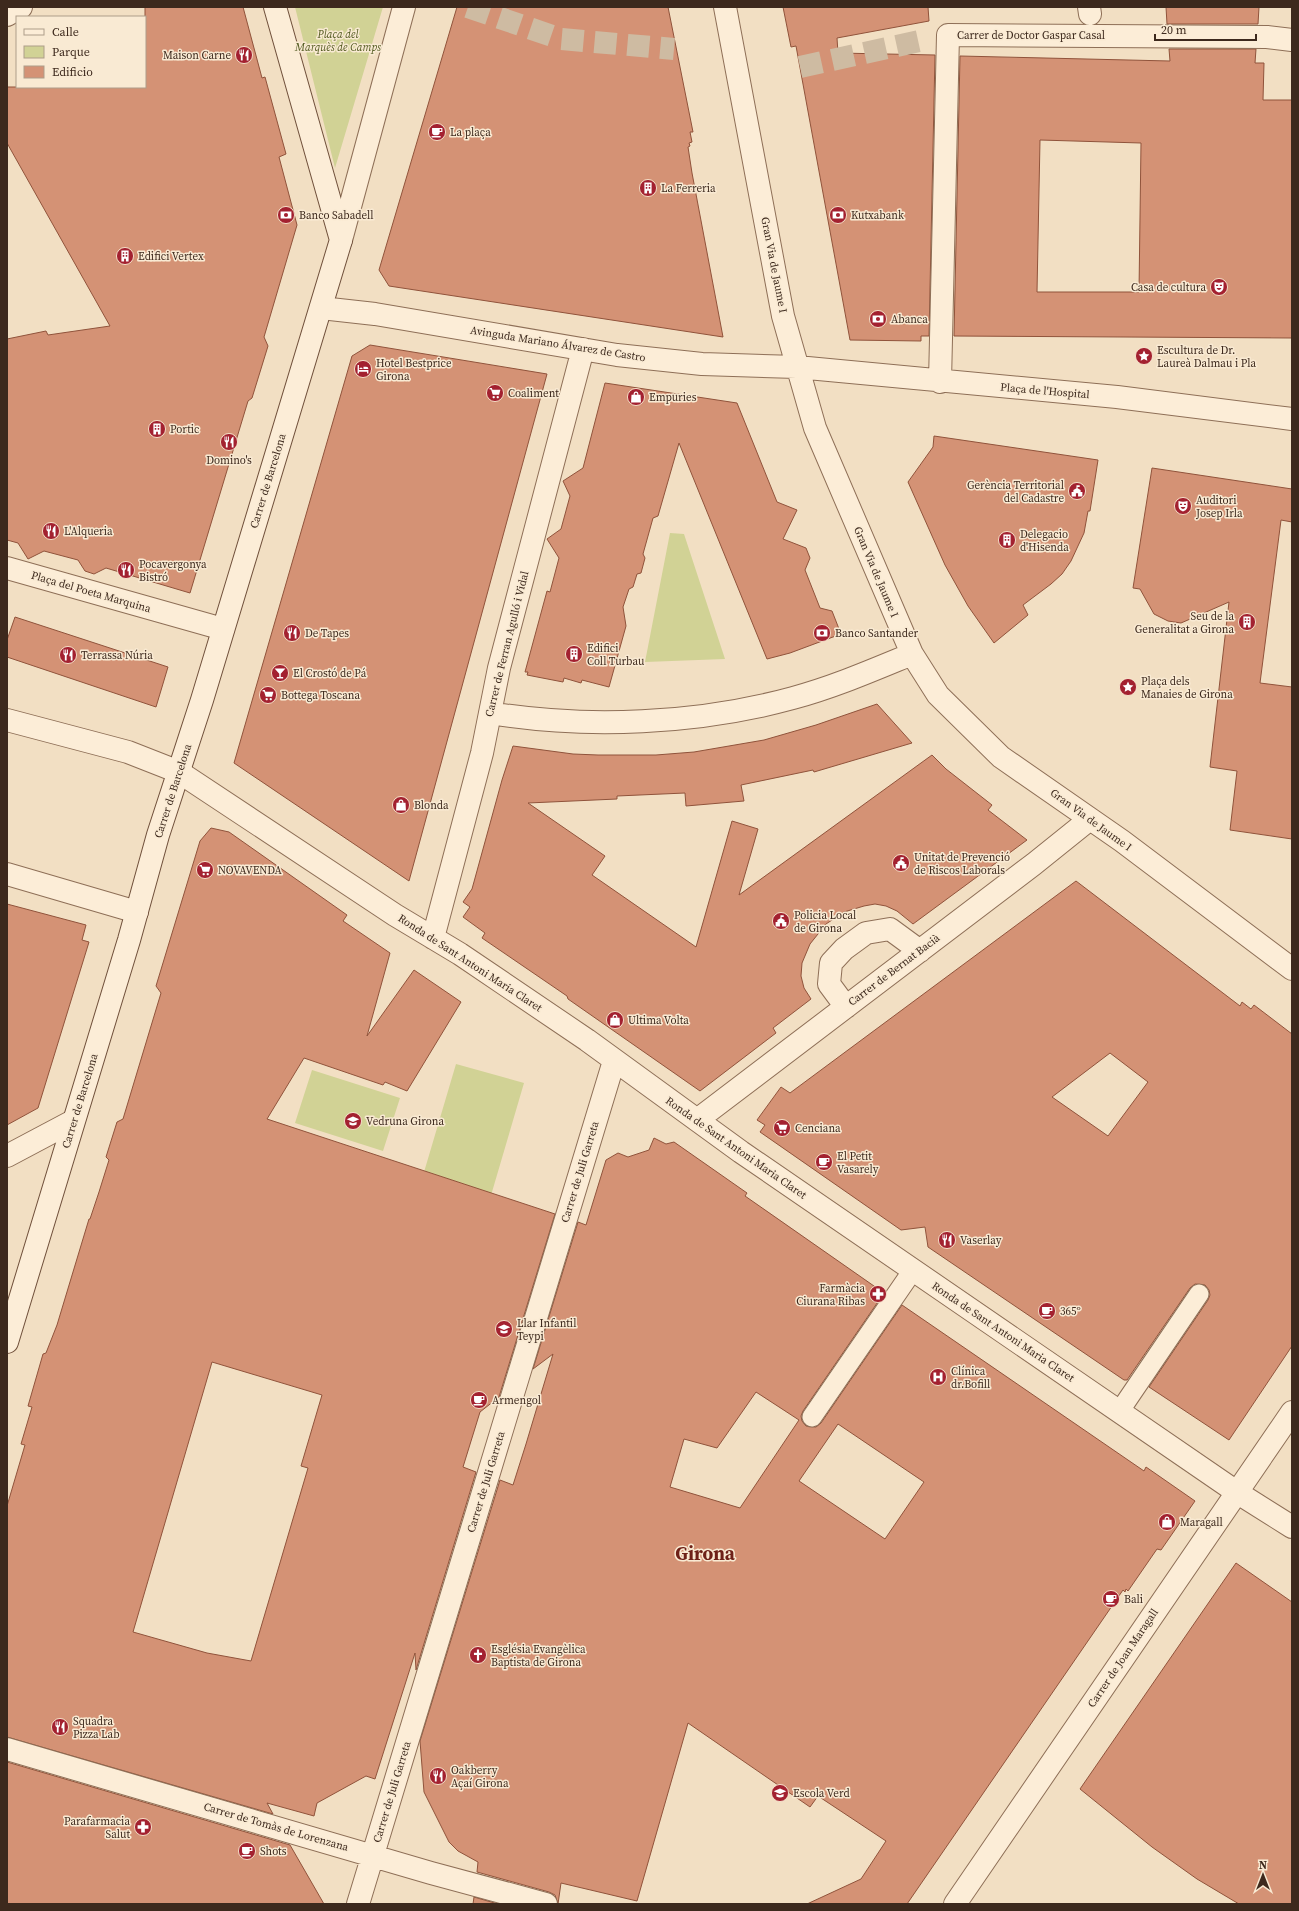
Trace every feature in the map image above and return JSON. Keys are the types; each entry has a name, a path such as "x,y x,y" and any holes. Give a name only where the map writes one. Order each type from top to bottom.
{"street":[{"path":"7,15 21,7"},
{"path":"275,7 341,240"},
{"path":"341,240 384,89 404,7"},
{"name":"Gran Via de Jaume I","path":"726,7 783,316 797,368 815,428 912,654 938,695 1001,756 1090,819 1292,969"},
{"name":"Carrer de Doctor Gaspar Casal","path":"940,382 948,35 1267,37 1292,40"},
{"name":"Carrer de Barcelona","path":"7,1342 341,240"},
{"name":"Avinguda Mariano Álvarez de Castro","path":"321,308 375,314 617,355 702,364 797,368"},
{"name":"Carrer de Ferran Agulló i Vidal","path":"433,938 482,753 499,668 584,350"},
{"name":"Plaça de l'Hospital","path":"797,368 1117,397 1292,419"},
{"name":"Plaça del Poeta Marquina","path":"7,568 223,629"},
{"path":"490,713 537,718 613,722 672,719 737,711 794,698 861,675 912,654"},
{"path":"7,720 128,752 179,772"},
{"name":"Ronda de Sant Antoni Maria Claret","path":"179,772 587,1040 697,1120 913,1270 1238,1493 1292,1527"},
{"name":"Carrer de Bernat Bacià","path":"697,1120 1034,864 1090,819"},
{"path":"7,874 137,912"},
{"path":"846,1007 829,984 831,963 844,949 866,932 890,929 920,950"},
{"name":"Carrer de Juli Garreta","path":"358,1904 614,1061"},
{"path":"7,1156 73,1122"},
{"name":"Carrer de Joan Maragall","path":"956,1904 1292,1412"},
{"name":"Carrer de Tomàs de Lorenzana","path":"7,1749 546,1904"}],"lane":[{"path":"812,1417 913,1270"},
{"path":"1119,1412 1199,1294"}],"green space":[{"name":"Plaça del Marquès de Camps","path":"295,7 383,7 335,168"},
{"path":"670,533 684,534 725,659 645,662"},
{"path":"456,1064 524,1083 487,1209 419,1189"},
{"path":"312,1070 400,1098 383,1151 295,1123"}],"building":[{"path":"145,7 243,7 262,78 265,77 286,154 279,157 297,225 264,337 268,346 252,398 248,401 190,593 106,568 94,574 85,571 78,560 44,551 28,559 18,543 7,540 7,339 46,331 48,335 110,326 7,143 7,87 146,88"},
{"path":"457,7 668,7 693,132 690,132 692,142 689,143 690,146 688,147 723,337 389,286 379,270"},
{"path":"783,7 928,7 929,21 837,38 838,53 935,55 929,336 921,336 921,341 850,340 796,46 791,47"},
{"path":"1166,7 1259,7 1258,24 1167,24"},
{"path":"1169,49 1256,49 1255,63 1264,63 1263,100 1292,100 1292,338 954,336 960,56 1170,61","holes":["1040,140 1141,143 1139,292 1037,292"]},
{"path":"370,345 547,374 409,881 234,763 352,356"},
{"path":"605,383 737,403 777,502 797,510 783,539 806,548 810,558 805,570 820,608 832,611 841,634 790,653 767,659 679,443 658,516 653,518 643,554 645,558 641,573 637,574 633,587 629,589 623,607 626,626 609,687 582,680 581,683 564,678 563,682 527,675 528,672 525,672 547,591 550,592 559,558 547,539 561,529 570,496 563,481 583,468"},
{"name":"Delegacio d'Hisenda","path":"934,436 1098,460 1090,511 1088,511 1084,533 1071,561 1062,574 1023,605 1028,615 994,643 968,606 945,565 908,482 933,447"},
{"name":"Seu de la Generalitat a Girona","path":"1152,468 1292,489 1292,522 1281,520 1260,683 1292,687 1292,839 1230,830 1237,771 1210,767 1229,602 1181,623 1168,621 1154,614 1140,589 1133,588"},
{"name":"Terrassa Núria","path":"15,617 168,667 156,707 7,657 7,640"},
{"path":"877,704 912,743 814,772 813,770 741,785 744,801 686,806 685,793 617,796 617,799 528,803 605,856 592,875 696,947 732,821 758,829 739,895 932,755 946,769 992,805 988,810 1027,840 913,924 897,911 886,906 875,904 844,912 826,924 810,944 802,963 801,976 804,988 811,999 773,1028 776,1033 700,1091 568,999 567,996 482,938 485,933 463,917 470,907 463,902 472,889 502,780 513,746 573,754 598,755 656,755 694,752 764,740 816,725"},
{"path":"211,828 229,832 347,915 343,921 390,953 367,1036 414,970 461,1002 407,1091 385,1082 383,1085 304,1058 267,1119 555,1214 499,1397 480,1412 463,1467 476,1472 416,1670 415,1653 375,1779 366,1776 317,1803 314,1816 267,1803 273,1814 7,1737 7,1506 25,1445 21,1444 32,1407 28,1406 43,1354 46,1353 57,1325 89,1219 99,1192 109,1160 106,1157 117,1122 123,1119 161,993 156,986 200,841","holes":["212,1362 322,1395 301,1466 308,1468 251,1661 207,1653 133,1632"]},
{"path":"1076,881 1240,1006 1242,1002 1251,1009 1254,1005 1292,1034 1292,1346 1229,1440 1149,1387 1208,1300 1210,1295 1209,1290 1205,1285 1195,1284 1190,1288 1127,1380 1124,1380 928,1247 925,1227 901,1230 760,1132 765,1125 757,1120 781,1087 790,1093","holes":["1110,1053 1148,1082 1108,1136 1052,1097"]},
{"path":"7,904 86,925 82,940 89,942 38,1108 7,1125"},
{"path":"654,1138 666,1144 674,1142 747,1193 745,1196 884,1293 803,1411 801,1416 802,1421 806,1426 816,1427 821,1423 902,1305 1144,1471 1146,1467 1195,1501 1161,1550 1157,1549 1128,1591 1126,1589 1125,1592 1123,1590 907,1904 807,1904 861,1879 886,1841 818,1796 810,1807 688,1723 637,1901 561,1883 558,1904 555,1895 549,1892 477,1872 478,1862 458,1851 449,1842 424,1792 420,1741 500,1480 513,1485 526,1444 553,1354 533,1369 578,1222 586,1225 606,1160 618,1153 628,1157 649,1150","holes":["756,1392 799,1420 740,1508 670,1487 684,1439 717,1448","838,1424 924,1482 885,1539 799,1481"]},
{"path":"1236,1563 1292,1602 1292,1904 1239,1904 1197,1879 1152,1847 1080,1789"},
{"path":"7,1762 290,1845 324,1904 7,1904"},
{"path":"474,1897 498,1904 473,1904"}],"tunnel":[{"path":"468,7 561,39 674,49"},
{"path":"800,67 924,40"}],"place":[{"name":"Maison Carne","path":"244,55"},
{"name":"La plaça","path":"437,132"},
{"name":"La Ferreria","path":"648,188"},
{"name":"Banco Sabadell","path":"286,215"},
{"name":"Kutxabank","path":"838,215"},
{"name":"Edifici Vertex","path":"125,256"},
{"name":"Casa de cultura","path":"1219,287"},
{"name":"Abanca","path":"878,319"},
{"name":"Escultura de Dr. Laureà Dalmau i Pla","path":"1144,356"},
{"name":"Hotel Bestprice Girona","path":"363,369"},
{"name":"Coaliment","path":"495,393"},
{"name":"Empuries","path":"636,397"},
{"name":"Portic","path":"157,429"},
{"name":"Domino's","path":"229,442"},
{"name":"Gerència Territorial del Cadastre","path":"1077,491"},
{"name":"Auditori Josep Irla","path":"1183,506"},
{"name":"L'Alqueria","path":"51,531"},
{"name":"Delegacio d'Hisenda","path":"1007,540"},
{"name":"Pocavergonya Bistró","path":"126,570"},
{"name":"Seu de la Generalitat a Girona","path":"1247,622"},
{"name":"De Tapes","path":"292,633"},
{"name":"Banco Santander","path":"822,633"},
{"name":"Edifici Coll Turbau","path":"574,654"},
{"name":"Terrassa Núria","path":"68,655"},
{"name":"El Crostó de Pá","path":"280,673"},
{"name":"Plaça dels Manaies de Girona","path":"1128,687"},
{"name":"Bottega Toscana","path":"268,695"},
{"name":"Blonda","path":"401,805"},
{"name":"Unitat de Prevenció de Riscos Laborals","path":"901,863"},
{"name":"NOVAVENDA","path":"205,870"},
{"name":"Policia Local de Girona","path":"781,921"},
{"name":"Ultima Volta","path":"615,1020"},
{"name":"Vedruna Girona","path":"353,1121"},
{"name":"Cenciana","path":"782,1128"},
{"name":"El Petit Vasarely","path":"824,1162"},
{"name":"Vaserlay","path":"947,1240"},
{"name":"Farmàcia Ciurana Ribas","path":"878,1294"},
{"name":"365º","path":"1047,1311"},
{"name":"Llar Infantil Teypi","path":"504,1329"},
{"name":"Clínica dr.Bofill","path":"938,1377"},
{"name":"Armengol","path":"479,1400"},
{"name":"Maragall","path":"1167,1522"},
{"name":"Bali","path":"1111,1599"},
{"name":"Església Evangèlica Baptista de Girona","path":"478,1655"},
{"name":"Squadra Pizza Lab","path":"60,1727"},
{"name":"Oakberry Açaí Girona","path":"438,1776"},
{"name":"Escola Verd","path":"780,1793"},
{"name":"Parafarmacia Salut","path":"143,1827"},
{"name":"Shots","path":"247,1851"}],"district":[{"name":"Girona","path":"705,1553"}]}
